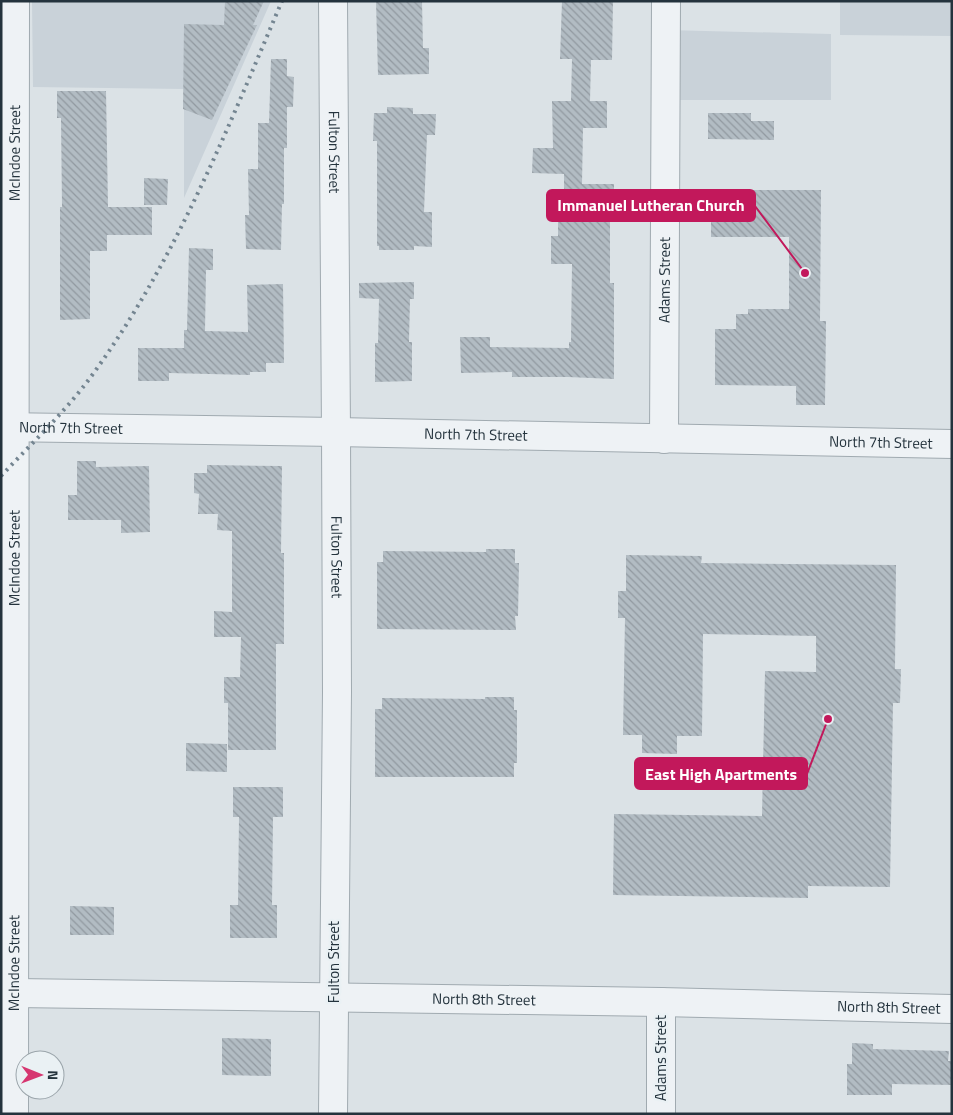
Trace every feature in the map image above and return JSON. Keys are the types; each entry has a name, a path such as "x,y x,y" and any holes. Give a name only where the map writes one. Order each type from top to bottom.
{"street":[{"name":"McIndoe Street","path":"14,1114 15,993 8,427 16,1"},
{"name":"Fulton Street","path":"333,1 336,432 333,1114"},
{"name":"Adams Street","path":"664,440 666,1"},
{"name":"North 7th Street","path":"8,427 952,444"},
{"name":"North 8th Street","path":"15,993 661,1002 952,1009"},
{"name":"Adams Street","path":"661,1002 661,1114"}],"shaded area":[{"path":"32,1 271,1 184,198 184,89 33,87"},
{"path":"840,1 952,1 952,36 840,35"},
{"path":"666,30 831,34 831,100 666,100"}],"building":[{"path":"225,1 264,1 253,25 257,25 212,120 183,109 184,24 224,25"},
{"path":"376,1 422,1 423,48 429,48 429,74 378,75"},
{"path":"562,1 613,1 612,60 591,60 590,101 607,101 607,128 583,128 582,184 614,184 614,212 610,212 610,283 614,283 614,379 512,377 512,372 461,373 460,337 490,337 490,347 569,348 569,342 571,342 572,264 551,264 551,236 558,236 558,219 564,219 564,174 532,173 533,148 553,148 552,101 571,101 572,59 560,59"},
{"path":"271,59 287,59 287,76 294,77 293,107 287,107 287,148 284,148 284,204 282,204 281,250 246,249 245,215 249,215 248,169 258,169 258,123 269,123"},
{"path":"57,91 106,91 108,207 152,207 152,235 107,235 107,251 90,251 90,319 60,320 61,118 57,118"},
{"path":"387,107 413,108 413,114 436,114 435,135 427,135 424,212 432,212 432,247 414,246 414,250 379,250 379,246 377,246 377,141 373,141 374,113 387,113"},
{"path":"708,113 751,113 751,121 774,121 774,140 708,139"},
{"path":"144,178 168,179 167,205 144,205"},
{"path":"749,190 821,190 820,321 826,321 825,405 796,405 796,386 715,385 715,329 736,329 736,314 748,314 748,309 789,309 789,237 711,237 711,197 749,197"},
{"path":"189,248 213,249 213,270 206,270 205,331 248,332 247,285 283,284 284,363 266,363 266,372 250,372 250,375 169,373 169,381 138,381 138,348 184,348 184,330 187,330"},
{"path":"414,282 414,299 410,299 409,342 412,342 412,381 375,382 375,343 378,343 379,299 359,298 359,283"},
{"path":"77,461 96,461 96,467 149,466 150,532 121,533 121,520 68,520 68,495 77,495"},
{"path":"207,465 282,466 281,553 284,553 284,644 276,644 276,750 228,750 228,703 224,703 224,677 240,677 241,637 214,637 214,611 232,612 232,531 217,530 218,514 198,514 199,494 194,493 194,473 207,473"},
{"path":"486,549 515,549 515,563 519,563 518,616 515,616 516,630 377,629 377,562 383,562 383,551 486,552"},
{"path":"626,555 702,556 701,563 896,565 895,669 901,669 900,703 893,703 890,887 808,886 808,898 613,895 614,814 762,816 765,671 816,672 816,636 703,634 702,736 677,736 677,754 642,753 642,735 623,735 625,618 618,618 618,591 626,591"},
{"path":"485,697 514,697 514,710 517,710 517,763 514,763 514,777 375,777 375,709 382,709 382,698 485,699"},
{"path":"186,743 227,744 227,772 186,771"},
{"path":"233,787 283,787 283,817 273,817 272,905 277,905 277,938 230,938 230,905 238,905 239,817 233,817"},
{"path":"70,906 114,907 114,935 70,935"},
{"path":"222,1038 271,1039 271,1076 222,1075"},
{"path":"852,1043 873,1044 873,1049 949,1051 948,1061 952,1061 952,1085 892,1084 892,1095 847,1095 847,1064 852,1064"}],"railway":[{"path":"1,476 80,391 120,334 148,289 197,195 282,1"}],"place":[{"name":"Immanuel Lutheran Church","path":"805,273"},
{"name":"East High Apartments","path":"828,719"}]}
